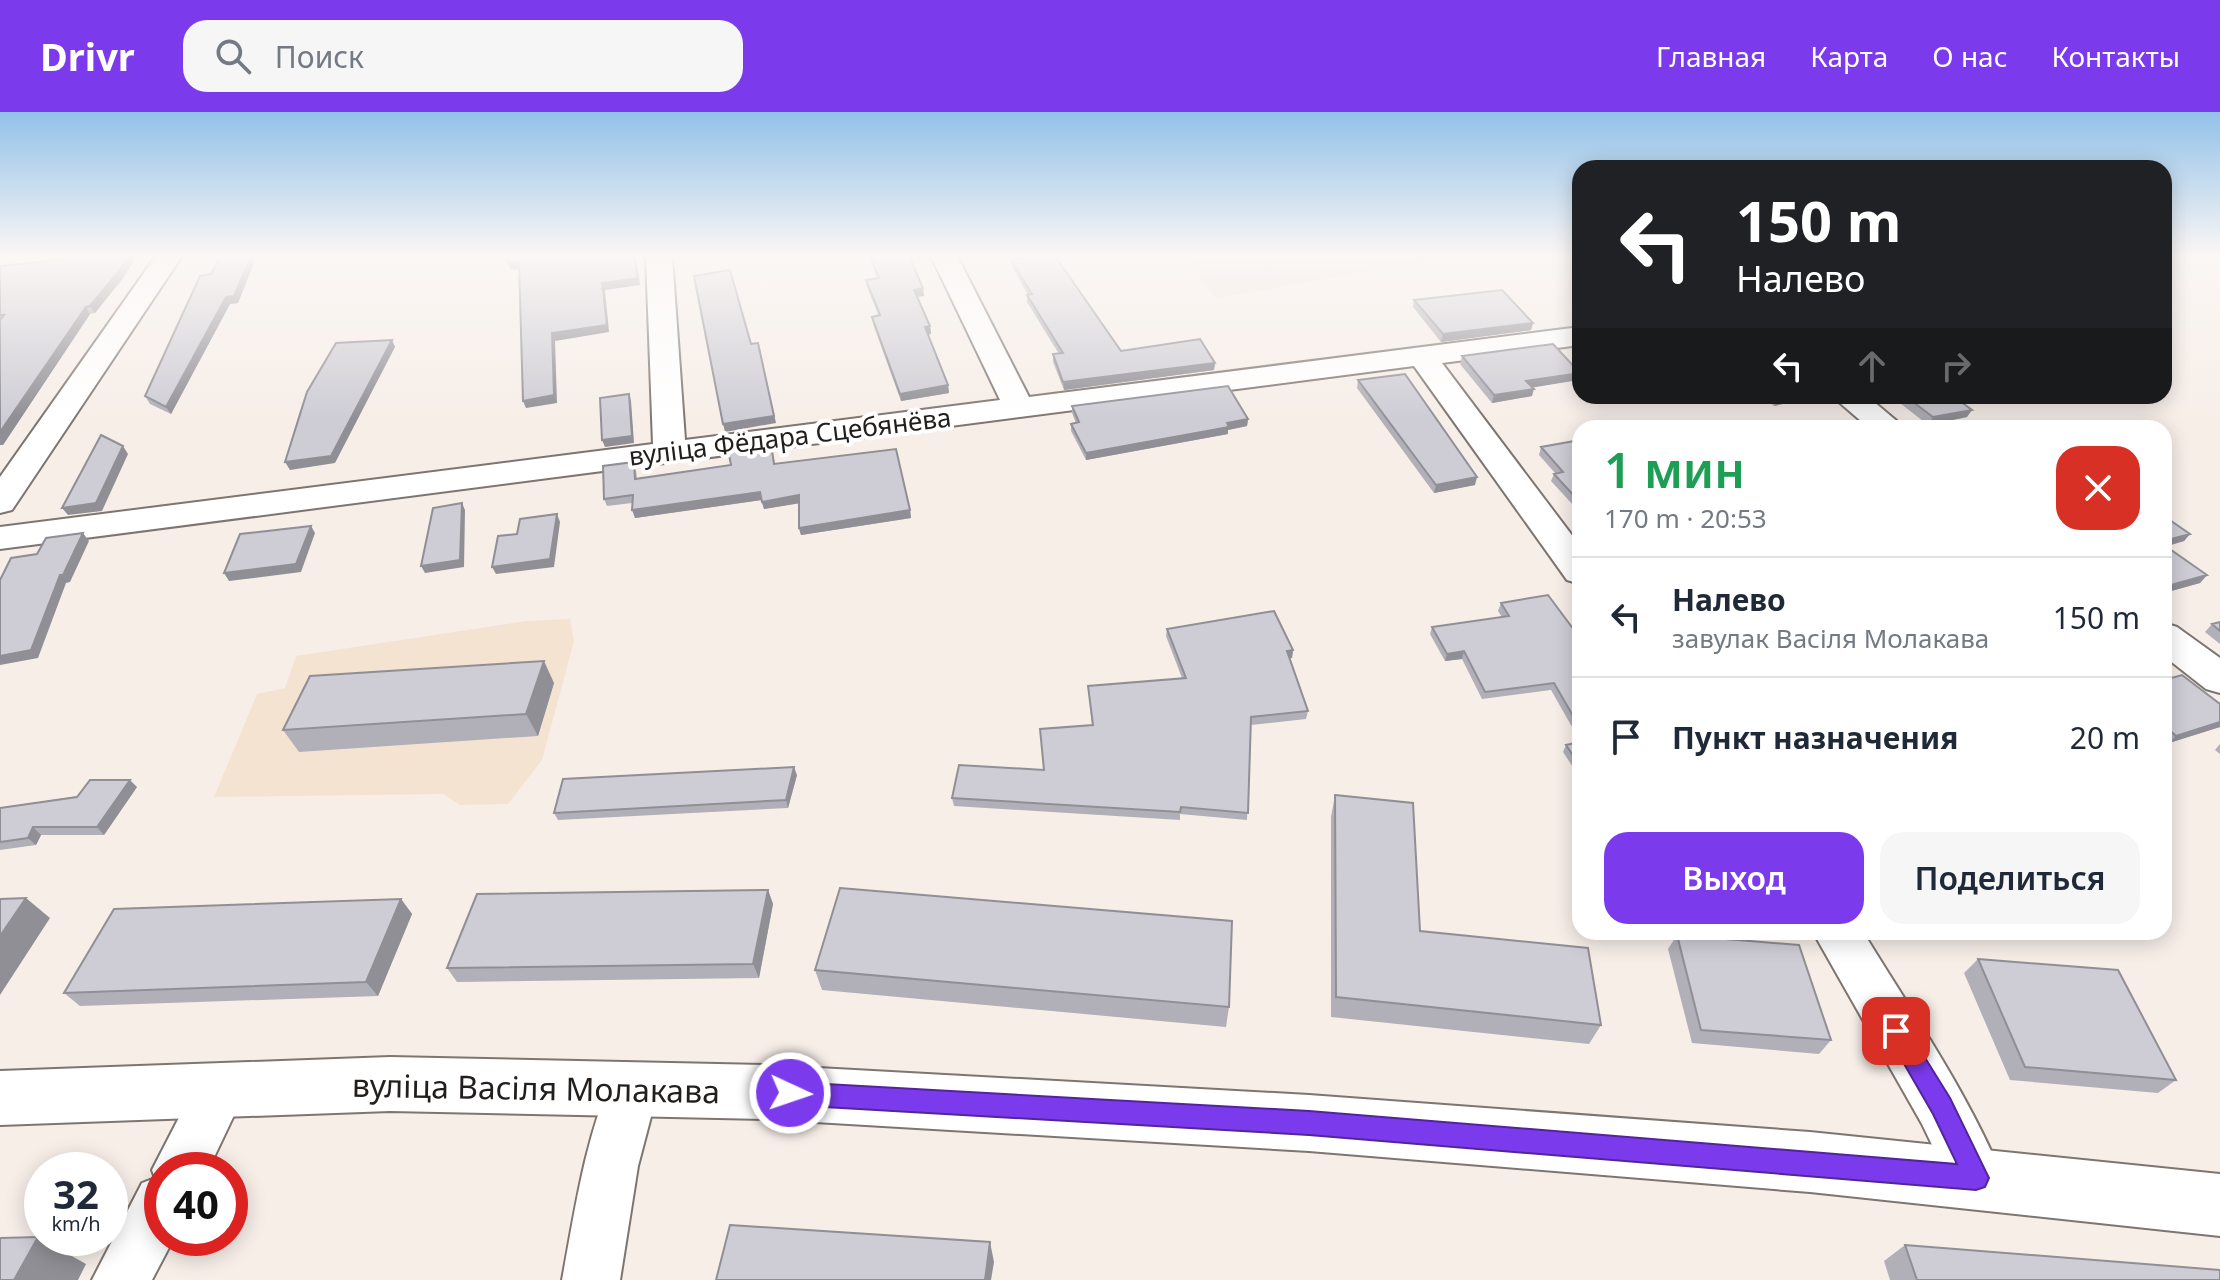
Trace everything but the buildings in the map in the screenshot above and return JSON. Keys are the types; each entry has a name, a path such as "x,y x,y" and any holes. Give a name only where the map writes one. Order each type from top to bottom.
{"street":[{"path":"0,502 132,311"},
{"path":"662,311 670,451"},
{"path":"971,311 1020,409"},
{"name":"вуліца Фёдара Сцебянёва","path":"0,538 1572,337"},
{"path":"1423,358 1572,561"},
{"path":"1858,404 1878,420"},
{"path":"2172,642 2220,679"},
{"path":"1842,940 1941,1106 1976,1178"},
{"name":"вуліца Васіля Молакава","path":"0,1098 390,1084 764,1092 1309,1123 1976,1178 2220,1205"},
{"path":"188,1152 220,1090"},
{"path":"591,1280 611,1166 632,1090"},
{"path":"121,1280 144,1237"}],"shaded area":[{"path":"570,619 574,641 542,760 508,804 460,805 443,794 214,797 257,694 285,688 296,656 526,621"}],"route":[{"path":"790,1093 1309,1123 1976,1178 1941,1106 1896,1031"}]}
